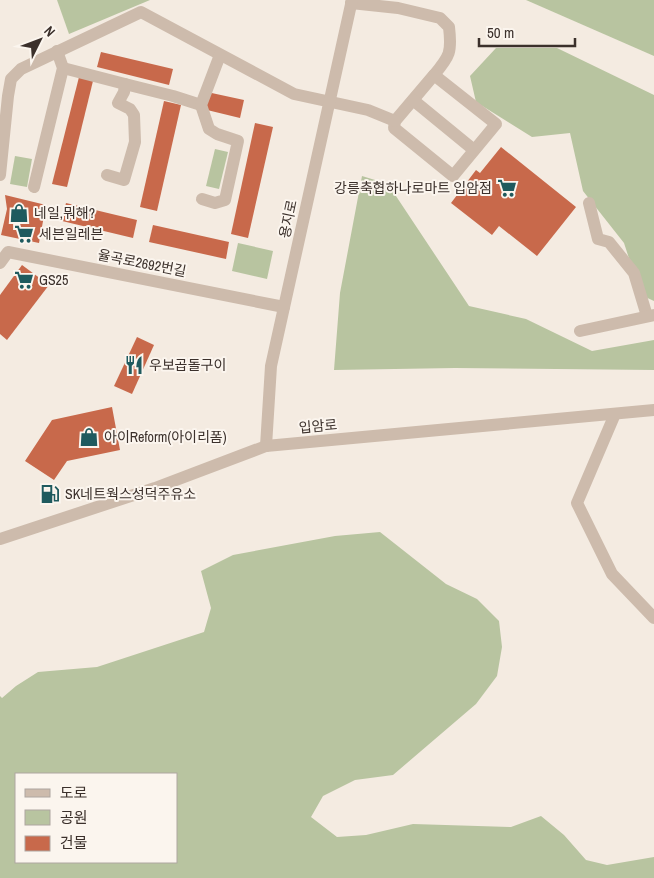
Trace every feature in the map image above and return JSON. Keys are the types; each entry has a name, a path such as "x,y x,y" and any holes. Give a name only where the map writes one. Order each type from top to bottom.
{"street":[{"path":"352,2 398,8 440,18 449,27 451,42 448,58 395,121 394,128 453,176 496,124 434,75"},
{"name":"용지로","path":"266,446 271,366 352,2"},
{"path":"0,175 4,96 11,79 21,69 141,12 294,94 368,110 395,121"},
{"path":"34,187 63,68 57,51"},
{"path":"202,199 215,203 225,200 238,140 217,134 209,129 201,105 220,55"},
{"path":"63,68 174,96 201,105"},
{"path":"107,175 124,180 135,142 134,115 130,109 118,103 124,92 125,84"},
{"path":"413,100 474,150"},
{"path":"580,331 651,315 634,273 609,242 598,239 589,203"},
{"name":"율곡로2692번길","path":"0,263 4,248 284,307"},
{"name":"입암로","path":"0,539 155,488 266,446 654,410"},
{"path":"615,414 577,503 612,574 654,618"}],"green space":[{"path":"57,0 150,0 69,34"},
{"path":"526,0 654,0 654,56"},
{"path":"496,48 557,48 654,95 654,301 641,295 624,243 583,191 570,133 532,137 476,102 470,76"},
{"path":"215,149 228,152 219,189 206,186"},
{"path":"15,156 32,159 27,187 10,184"},
{"path":"362,176 388,184 469,306 526,319 592,351 654,340 654,370 455,368 334,370 340,293"},
{"path":"238,243 273,251 267,279 232,271"},
{"path":"380,532 446,584 477,599 499,621 502,647 497,676 476,704 393,775 355,780 323,796 311,817 337,837 366,835 413,824 511,827 541,816 564,835 586,860 607,865 654,857 654,878 0,878 0,696 2,698 16,686 38,672 97,667 204,632 211,608 201,571 233,555 335,536"}],"building":[{"path":"101,52 173,69 169,85 97,67"},
{"path":"79,77 93,81 67,187 52,184"},
{"path":"207,92 244,100 240,118 203,109"},
{"path":"164,101 181,105 157,211 140,207"},
{"path":"255,123 273,127 248,238 231,234"},
{"name":"강릉축협하나로마트 입암점","path":"501,147 576,207 537,256 499,226 492,235 451,203 476,170 480,173"},
{"path":"5,195 46,205 39,243 1,235 7,209"},
{"path":"66,203 137,220 133,238 62,221"},
{"path":"153,225 229,242 226,259 149,242"},
{"path":"22,265 49,285 7,340 0,334 0,295"},
{"name":"우보곱돌구이","path":"137,337 154,345 132,394 114,386"},
{"path":"112,407 120,450 67,461 54,480 25,461 52,420"}],"place":[{"name":"강릉축협하나로마트 입암점","path":"507,188"},
{"name":"네일,뭐해?","path":"19,213"},
{"name":"세븐일레븐","path":"24,234"},
{"name":"GS25","path":"24,280"},
{"name":"우보곱돌구이","path":"134,365"},
{"name":"아이Reform(아이리폼)","path":"89,437"},
{"name":"SK네트웍스성덕주유소","path":"50,494"}]}
